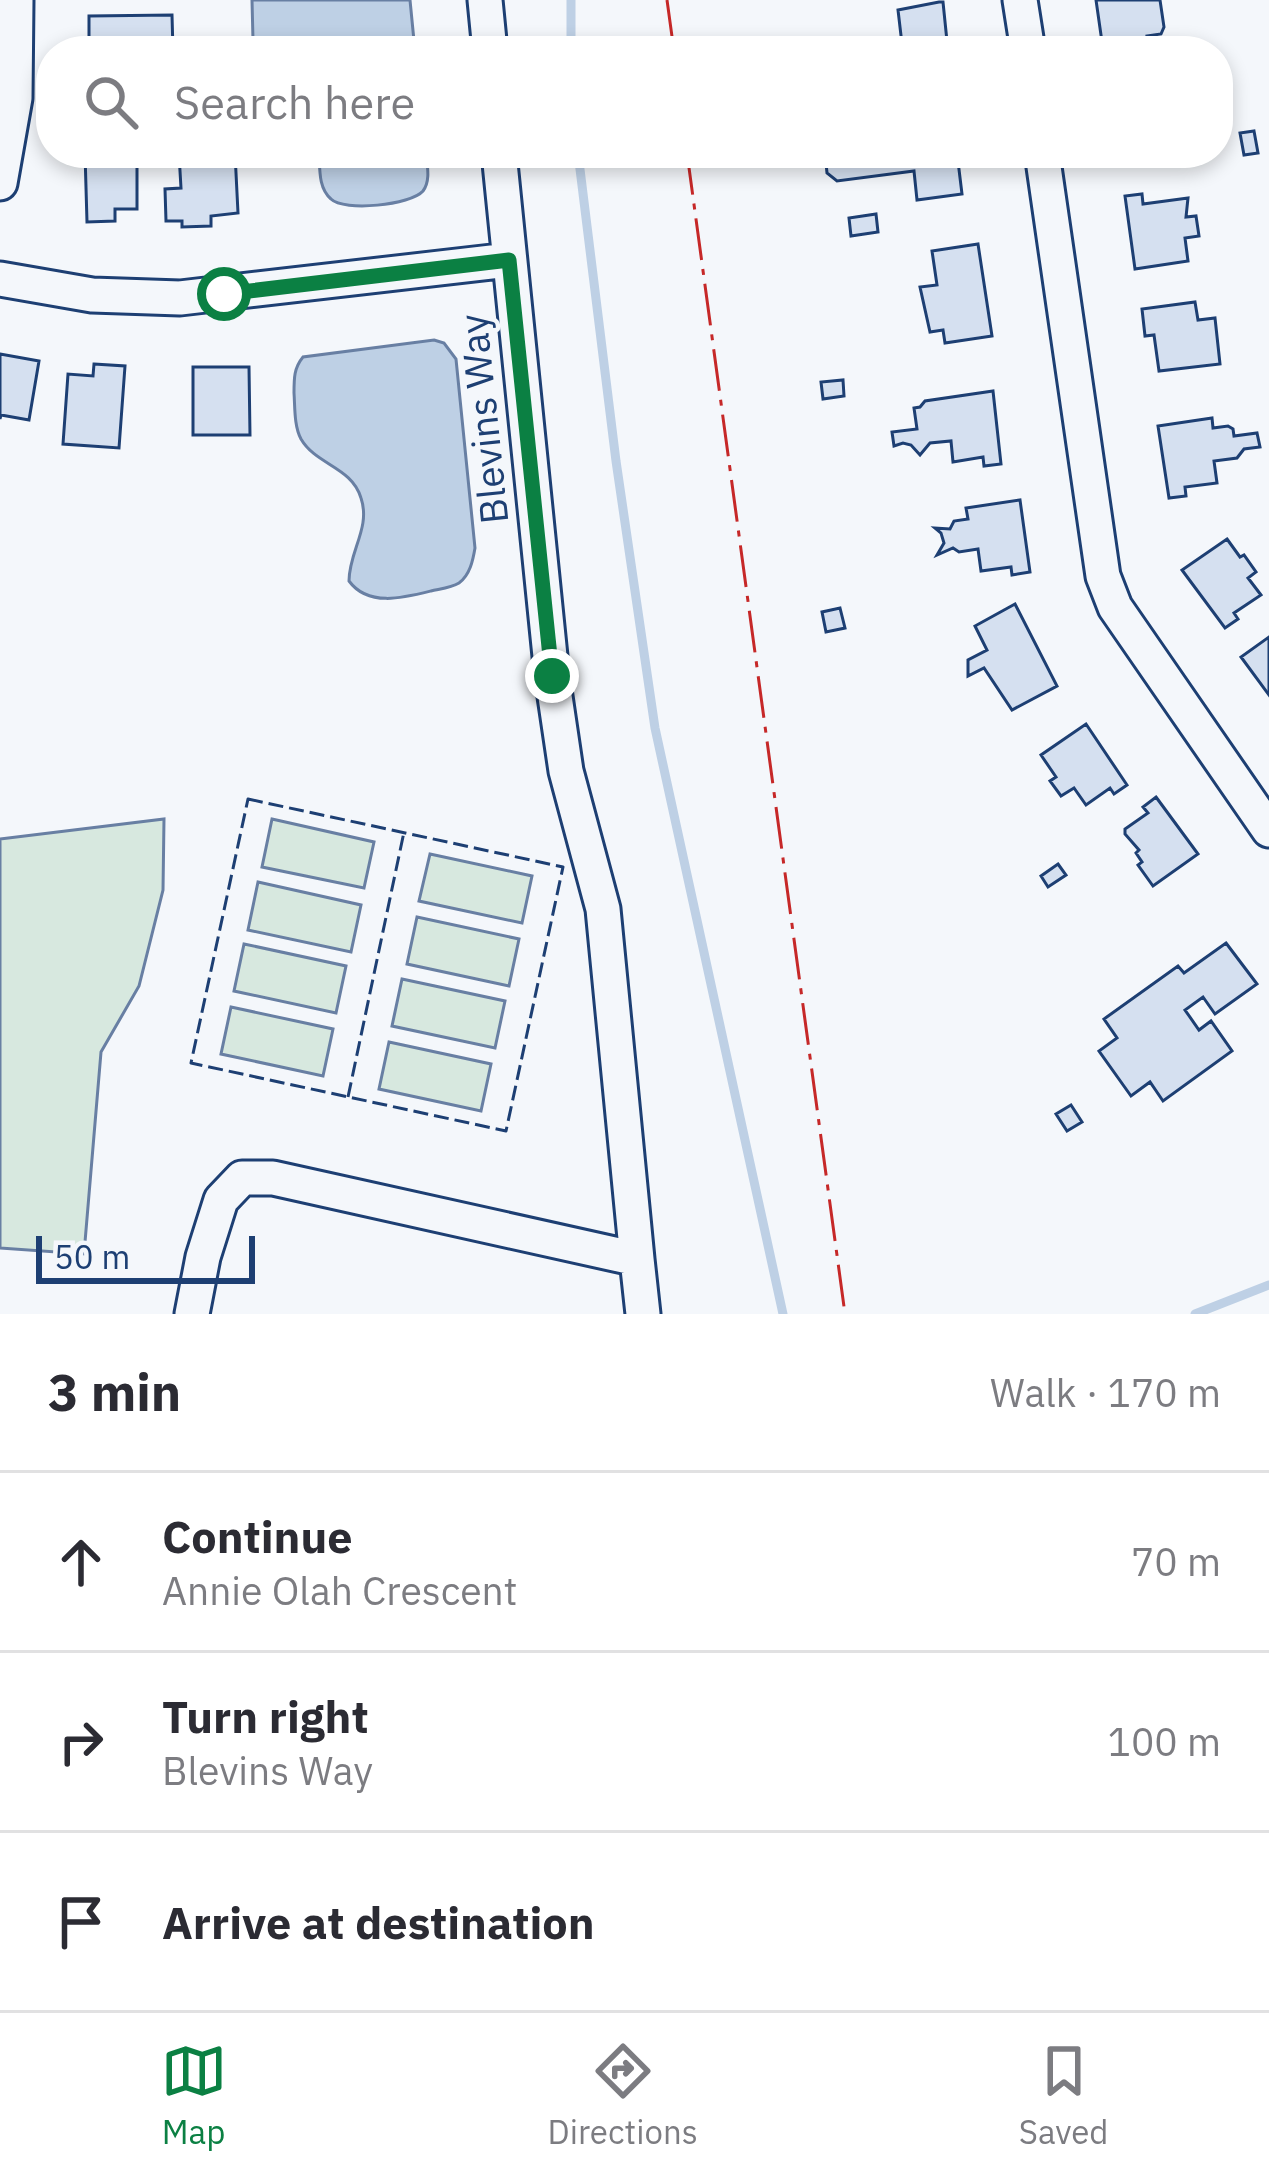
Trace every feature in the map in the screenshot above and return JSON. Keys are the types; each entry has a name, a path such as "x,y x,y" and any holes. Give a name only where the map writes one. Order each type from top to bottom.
{"street":[{"path":"0,183 15,98 16,0"},
{"path":"485,0 489,36"},
{"path":"1020,0 1026,36"},
{"name":"Blevins Way","path":"500,168 552,676 566,771 603,909 643,1314"},
{"path":"1044,168 1103,576 1115,607 1269,830"},
{"path":"0,279 92,295 180,298 509,260"},
{"path":"192,1314 221,1200 242,1178 273,1178 638,1259"}],"shaded area":[{"path":"164,819 163,890 139,986 101,1052 84,1254 0,1248 0,839"},
{"path":"272,819 374,842 364,888 262,867"},
{"path":"430,854 532,876 522,923 419,901"},
{"path":"258,882 361,905 351,952 248,930"},
{"path":"417,917 519,939 509,986 407,964"},
{"path":"244,944 346,966 336,1013 234,991"},
{"path":"402,979 505,1001 495,1048 392,1026"},
{"path":"231,1007 333,1029 323,1076 221,1054"},
{"path":"389,1042 491,1064 481,1111 379,1089"}],"water":[{"path":"252,0 410,0 414,36 253,36"},
{"path":"320,168 428,168 428,172 423,191 416,196 363,206 331,199"},
{"path":"434,340 444,343 456,359 473,557 466,576 456,585 409,596 366,595 349,581 362,530 361,498 350,479 301,439 295,416 295,374 303,357"}],"building":[{"path":"1096,0 1160,0 1161,34 1101,36"},
{"path":"943,2 946,36 901,36 898,10"},
{"path":"172,15 173,36 89,36 89,16"},
{"path":"1254,131 1258,153 1244,155 1240,133"},
{"path":"85,168 137,168 137,209 115,209 115,221 87,222"},
{"path":"180,168 236,168 238,213 211,216 211,226 182,227 182,221 166,221 165,189 181,188"},
{"path":"826,168 959,168 962,194 917,200 914,171 837,181"},
{"path":"1142,194 1143,204 1188,198 1186,217 1196,216 1199,236 1185,238 1188,261 1135,269 1125,196"},
{"path":"876,214 878,232 851,236 849,218"},
{"path":"978,244 992,336 945,343 943,330 930,332 920,287 937,285 932,251"},
{"path":"1195,302 1198,320 1215,318 1220,364 1159,371 1154,335 1145,336 1142,309"},
{"path":"0,354 39,361 29,420 1,415 0,419"},
{"path":"94,364 125,366 119,448 63,444 68,374 93,376"},
{"path":"193,367 249,367 250,435 193,435"},
{"path":"843,380 844,396 823,399 821,382"},
{"path":"993,391 1001,464 984,466 983,457 953,462 951,441 930,443 920,455 911,445 894,446 892,432 917,429 914,408 925,401"},
{"path":"1212,418 1213,428 1228,426 1234,436 1257,433 1260,447 1244,449 1237,458 1214,461 1217,483 1185,487 1186,496 1169,498 1158,426"},
{"path":"1020,500 1030,572 1012,575 1011,567 981,571 978,549 959,552 953,548 937,555 944,543 935,528 950,529 954,521 968,519 966,508"},
{"path":"1227,539 1256,572 1248,578 1261,595 1234,613 1238,619 1225,628 1182,570"},
{"path":"1015,604 1057,686 1012,710 984,668 968,676 968,660 987,650 975,626"},
{"path":"840,608 845,628 826,632 822,612"},
{"path":"1269,637 1269,695 1241,657"},
{"path":"1086,724 1127,785 1114,794 1110,788 1086,805 1074,788 1061,796 1050,781 1056,777 1041,755"},
{"path":"1156,797 1198,854 1153,886 1138,865 1142,862 1136,853 1139,850 1125,829 1148,813 1143,807"},
{"path":"1058,864 1066,875 1048,887 1041,876"},
{"path":"1226,943 1257,984 1215,1014 1203,997 1185,1010 1199,1030 1211,1021 1232,1051 1163,1101 1150,1082 1131,1096 1099,1051 1117,1038 1104,1019 1178,966 1184,973"},
{"path":"1071,1105 1082,1122 1067,1131 1056,1114"}],"waterway":[{"path":"571,0 571,36"},
{"path":"580,168 655,728 783,1314"},
{"path":"1195,1314 1269,1285"}],"fence":[{"path":"248,799 563,867 506,1131 191,1063 248,799"},
{"path":"348,1097 404,832"}],"power":[{"path":"667,0 672,36"},
{"path":"689,168 845,1314"}],"route":[{"path":"224,294 509,260 552,676"}]}
